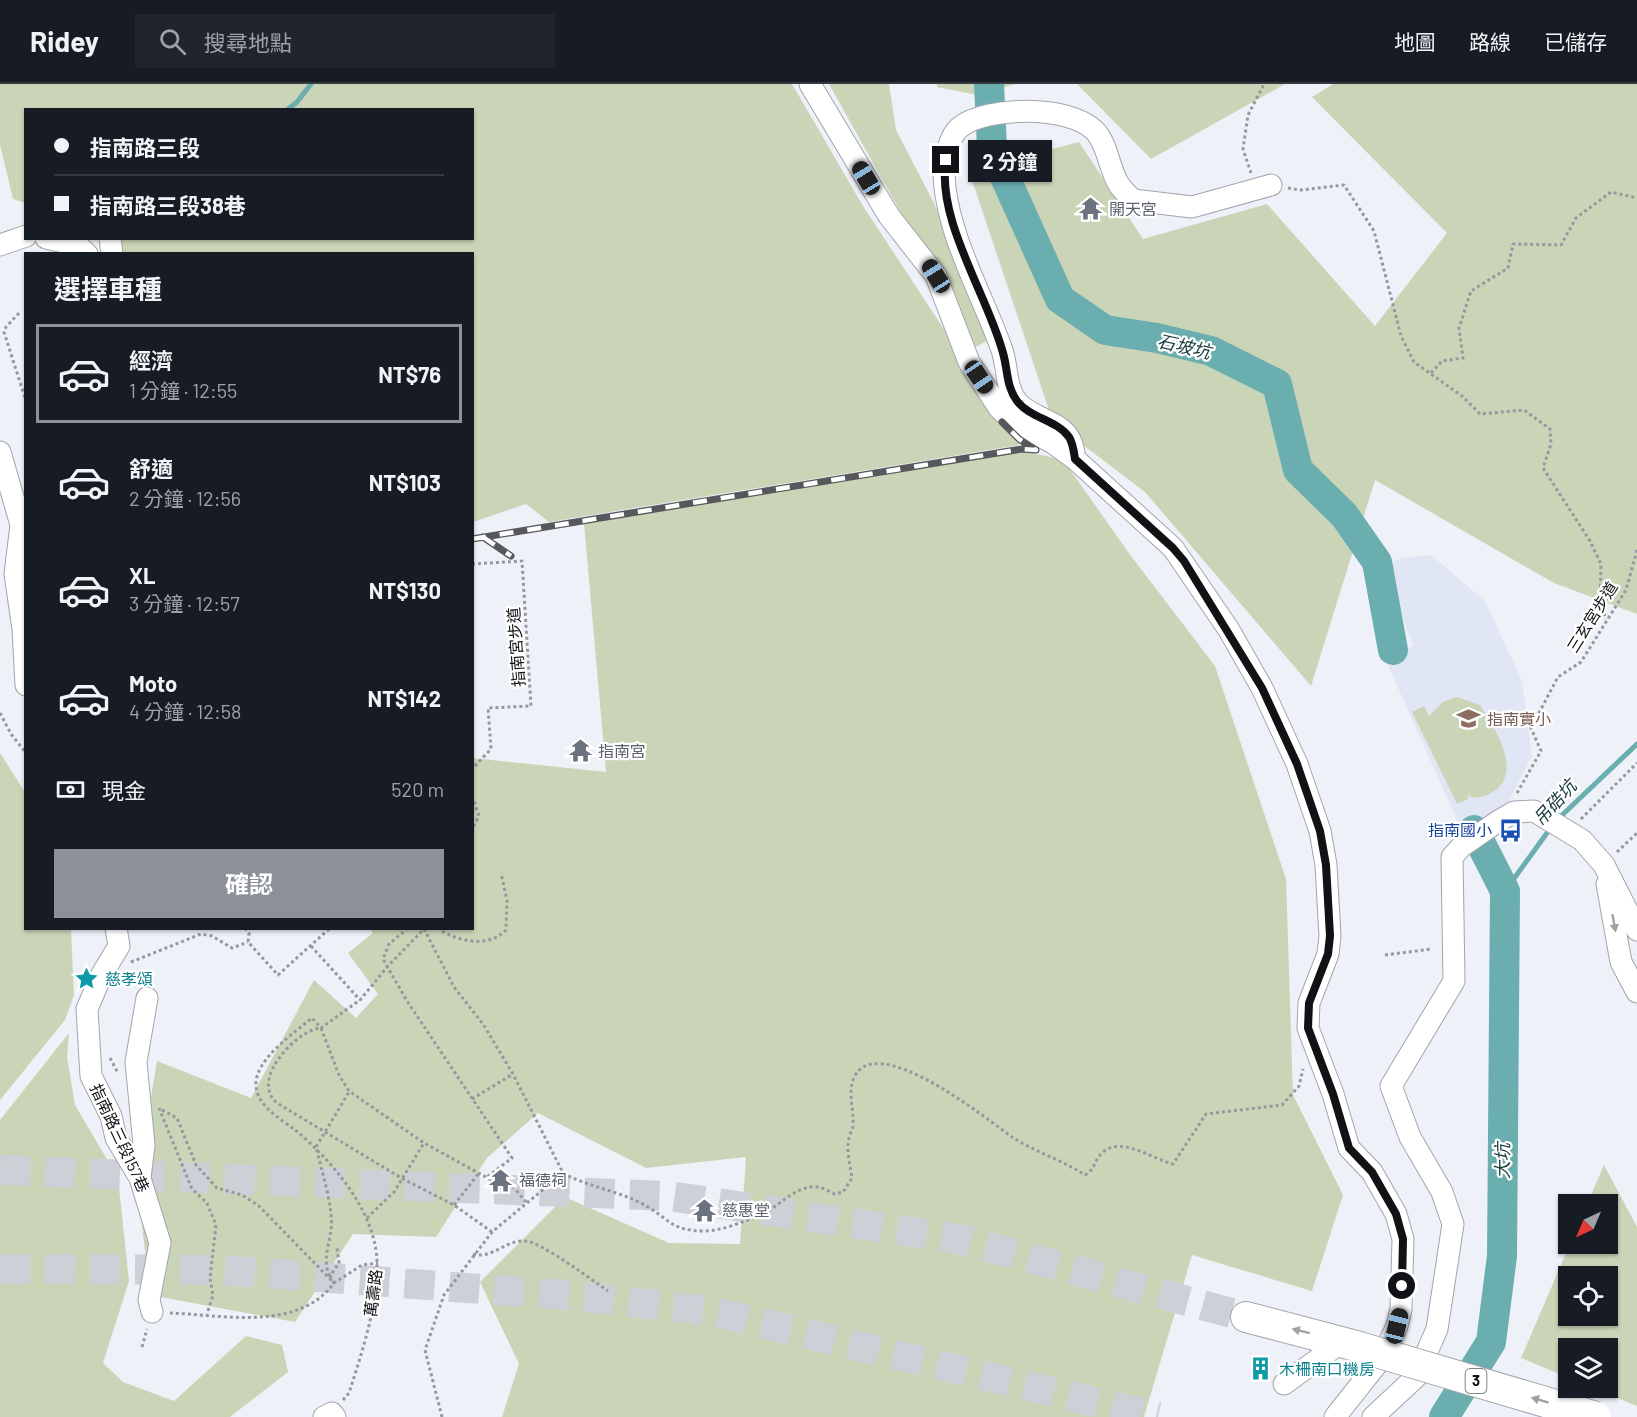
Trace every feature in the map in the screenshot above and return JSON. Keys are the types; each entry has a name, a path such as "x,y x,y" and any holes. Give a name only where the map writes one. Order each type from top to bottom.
{"highway":[{"name":"3","path":"1246,1317 1350,1343 1596,1417"}],"street":[{"path":"810,84 889,216 936,276 969,362 999,408 1014,422 1053,443 1075,459 1173,548 1184,561 1262,688 1297,764 1320,831 1326,865 1330,936 1328,954 1309,1003 1308,1028 1333,1094 1349,1148 1372,1172 1396,1214 1403,1239 1401,1309 1397,1326 1381,1359 1335,1417"},
{"path":"1075,459 1070,438 1060,429 1035,416 1018,403 1009,389 1003,353 953,224 944,173 948,148 958,129 975,118 1004,113 1058,113 1082,120 1096,131 1118,184 1133,200 1192,207 1263,187"},
{"path":"0,244 24,237"},
{"path":"54,240 77,246 84,252"},
{"path":"0,452 21,525 15,574 24,648"},
{"path":"1373,1417 1416,1377 1437,1329 1453,1224 1442,1192 1410,1137 1391,1086 1454,981 1452,857 1461,847 1504,819 1534,811 1582,840 1604,866 1637,930"},
{"path":"1604,866 1621,962 1637,992"},
{"name":"指南路三段157巷","path":"116,930 119,946 87,1009 91,1076 111,1116 116,1138 140,1178 160,1243 149,1300 152,1312"},
{"path":"140,1178 144,1145 136,1062 147,998"},
{"path":"1284,1384 1350,1343"}],"path":[{"path":"1264,84 1248,115 1243,149 1263,187 1301,190 1344,185 1374,231 1401,336 1414,362 1462,396 1480,414 1524,410 1551,429 1551,444 1543,468 1590,541 1601,564 1600,603 1606,619"},
{"path":"1431,373 1442,361 1463,358 1459,328 1471,291 1508,268 1513,244 1561,246 1576,218 1611,192 1637,198"},
{"path":"19,314 4,332 24,395"},
{"name":"三玄宮步道","path":"1504,819 1541,751 1531,728 1535,717 1558,677 1581,662 1626,590 1637,550"},
{"name":"指南宮步道","path":"474,564 522,561 531,706 488,708 491,749 474,767"},
{"path":"0,713 11,734 24,750"},
{"path":"1557,824 1637,763"},
{"path":"474,802 479,816 474,825"},
{"path":"1628,840 1637,833"},
{"path":"441,930 460,940 487,940 506,930 507,900 501,873"},
{"path":"247,930 249,933 248,942 278,975 328,930"},
{"path":"406,930 389,944 383,959 512,1158 487,1177"},
{"path":"423,930 388,966 360,1000 321,1028 313,1028 282,1054 268,1075 266,1088 276,1103 403,1179 454,1205 492,1232"},
{"path":"425,930 454,987 483,1024 513,1074 563,1173 581,1183 648,1207 665,1221 685,1229 707,1231 761,1214 778,1206 794,1193 807,1188 819,1187 835,1194 848,1186 852,1178 849,1138 853,1126 850,1095 854,1077 862,1069 876,1062 893,1065 921,1077 952,1094 1015,1139 1085,1175 1092,1172 1100,1154 1113,1146 1128,1147 1173,1164 1206,1114 1282,1105 1299,1086 1304,1065"},
{"path":"107,966 116,969 201,934 212,936 232,948 248,942"},
{"path":"311,946 360,1000"},
{"path":"1385,955 1431,949"},
{"name":"萬壽路","path":"321,1028 312,1018 272,1052 261,1068 255,1085 259,1098 274,1114 316,1146 349,1187 367,1218 378,1263 368,1335 349,1393 330,1416"},
{"path":"321,1028 339,1076 349,1091 424,1143 504,1186 509,1182 527,1203"},
{"path":"472,1099 513,1074"},
{"path":"334,1283 327,1270 327,1244 331,1228 316,1146 349,1091"},
{"path":"157,1104 192,1189 207,1203 216,1225 210,1278 213,1295 207,1314"},
{"path":"161,1109 177,1118 196,1165 217,1188 242,1195 259,1206 334,1283"},
{"path":"367,1218 403,1179 424,1143"},
{"path":"454,1205 479,1173"},
{"path":"442,1417 424,1350 444,1295 492,1232 563,1173"},
{"path":"473,1254 484,1255 513,1242 533,1242 608,1291"},
{"path":"330,1276 339,1263 337,1248"},
{"path":"152,1312 278,1316 310,1306 324,1296 334,1283 362,1265 378,1263"}],"shaded area":[{"name":"指南實小","path":"1431,555 1485,601 1522,681 1532,756 1504,811 1464,836 1384,656 1413,646 1394,591 1389,563 1401,558"}],"green space":[{"path":"0,84 792,84 863,206 1020,445 549,522 526,504 474,522 474,252 116,252 116,240 474,240 474,108 24,108 24,203 13,199 0,145"},
{"path":"829,84 889,84 896,130 934,203 992,338 976,347"},
{"path":"937,84 1016,84 977,95 937,87"},
{"path":"1077,84 1285,84 1151,159"},
{"path":"1333,84 1637,84 1637,614 1554,583 1375,480 1311,686 1145,492 1053,422 969,171 1079,142 1143,239 1267,204 1375,326 1447,233 1312,97"},
{"path":"1023,451 1059,459 1066,464 1131,556 1215,666 1286,879 1293,1095 1343,1195 1312,1291 1192,1255 1144,1417 502,1417 519,1364 480,1282 565,1197 669,1243 740,1244 746,1157 646,1168 538,1113 487,1158 436,1237 353,1234 295,1322 150,1295 137,1182 157,1061 251,1098 314,980 356,1018 378,994 348,953 373,933 371,930 474,930 474,758 606,772 584,523"},
{"path":"1457,697 1480,705 1500,739 1507,765 1500,786 1483,796 1467,795 1468,799 1457,804 1412,712 1424,706 1429,716 1443,702"},
{"path":"0,753 24,790 24,930 71,930 74,995 65,1020 0,1100"},
{"path":"69,1033 67,1057 75,1105 118,1178 129,1281 103,1363 123,1382 174,1401 246,1336 282,1345 288,1372 230,1417 0,1417 0,1120"},
{"path":"1604,1165 1637,1227 1637,1406 1617,1398 1618,1338 1558,1338 1558,1373 1521,1358 1558,1272 1558,1326 1618,1326 1618,1266 1561,1266 1566,1254 1618,1254 1618,1194 1591,1194"}],"waterway":[{"path":"290,108 311,84"},
{"name":"石坡坑","path":"989,84 992,148 1060,299 1105,330 1157,338 1211,351 1277,384 1298,470 1344,515 1377,562 1393,650"},
{"name":"吊硞坑","path":"1558,819 1637,744"},
{"name":"吊硞坑","path":"1505,891 1552,826"},
{"name":"大坑","path":"1444,1417 1491,1342 1502,1256 1505,891 1474,830"}],"tunnel":[{"path":"0,1170 669,1196 959,1239 1246,1317"},
{"path":"0,1269 221,1270 577,1296 710,1311 1158,1417"}],"railway":[{"path":"474,539 1022,449 1036,450 1019,439 1002,422"},
{"path":"483,537 511,556"}],"place":[{"name":"開天宮","path":"1091,209"},
{"name":"指南實小","path":"1469,719"},
{"name":"指南宮","path":"580,751"},
{"name":"指南國小","path":"1510,830"},
{"name":"慈孝頌","path":"87,979"},
{"name":"福德祠","path":"501,1180"},
{"name":"慈惠堂","path":"704,1210"},
{"name":"木柵南口機房","path":"1261,1369"}],"route":[{"path":"946,160 944,173 953,224 1003,353 1009,389 1018,403 1035,416 1060,429 1070,438 1075,459 1173,548 1184,561 1229,630 1262,688 1297,764 1320,831 1326,865 1330,936 1328,954 1309,1003 1308,1028 1333,1094 1349,1148 1356,1158 1372,1172 1396,1214 1403,1239 1402,1286"}]}
